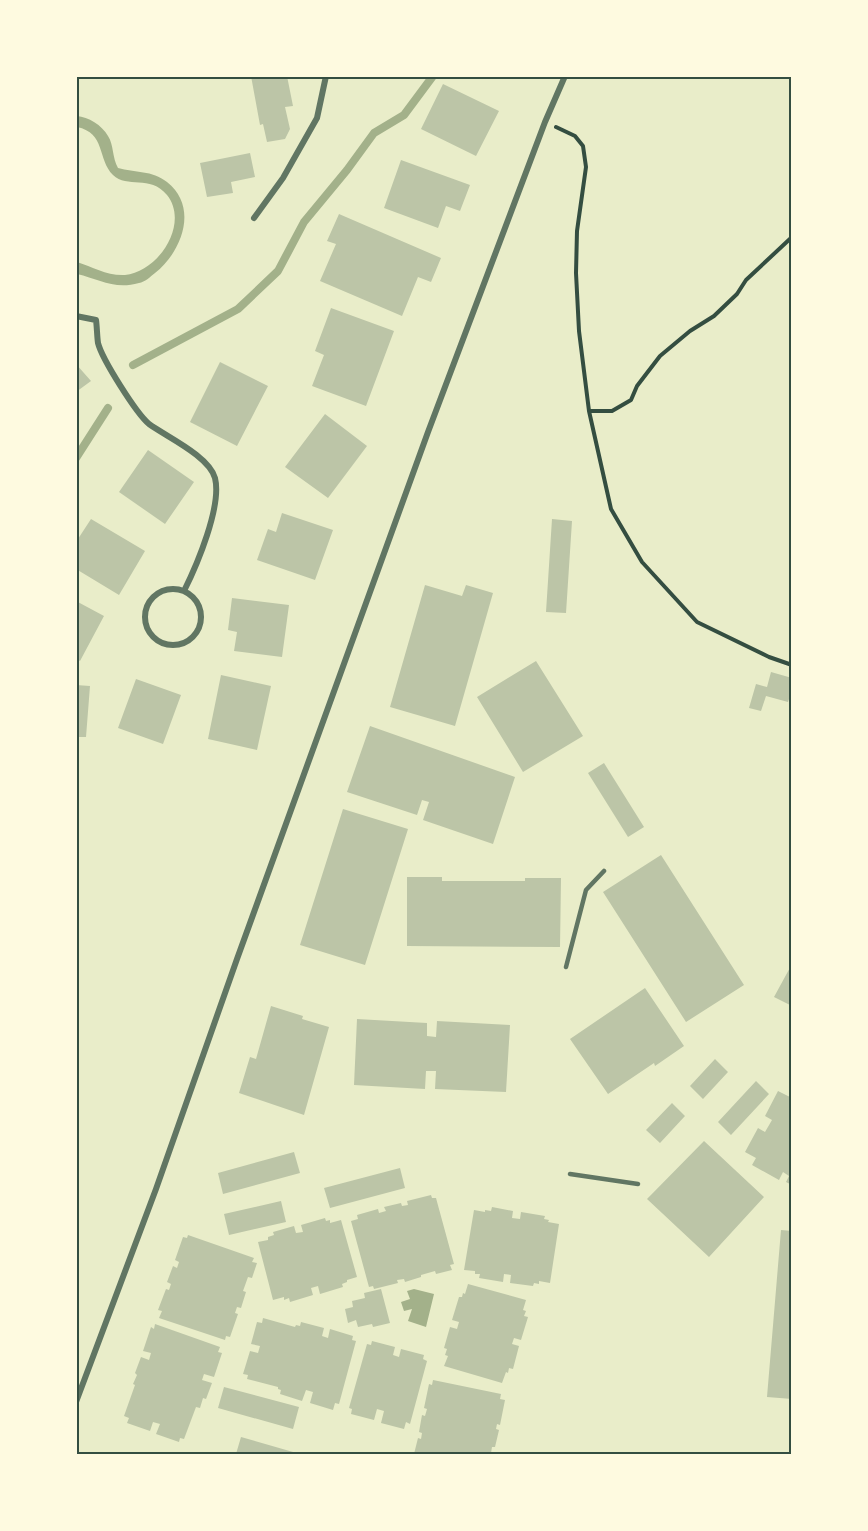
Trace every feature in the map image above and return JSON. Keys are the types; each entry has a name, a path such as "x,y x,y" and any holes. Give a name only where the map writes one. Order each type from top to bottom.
{"street":[{"path":"254,218 283,178 317,118 326,76"},
{"path":"76,1402 156,1189 424,443 564,76"},
{"path":"76,316 96,320 99,344 123,389 147,422 207,463 215,477 216,502 195,569 184,591"},
{"path":"163,590 184,591 191,595 200,609 201,620 198,629 183,643 163,643 156,639 146,626 145,611 148,602 163,590"}],"lane":[{"path":"566,967 586,890 604,871"},
{"path":"570,1174 638,1184"}],"path":[{"path":"545,122 575,136 583,146 586,167 576,231 579,331 589,411 611,510 642,562 697,622 769,657 792,664"},
{"path":"589,411 612,411 631,400 637,386 660,356 690,331 714,316 737,294 746,280 792,237"}],"shaded area":[{"path":"77,116 86,118 102,128 110,140 118,168 161,178 177,192 182,204 183,229 179,242 165,264 141,282 114,285 77,274 77,262 118,275 137,272 159,256 167,245 173,232 175,219 173,207 167,195 153,185 125,181 113,175 93,135 77,127"},
{"path":"414,1289 434,1294 426,1327 408,1321 412,1309 404,1311 401,1302 410,1299 407,1291"}],"building":[{"path":"251,76 287,76 293,106 285,107 290,129 285,139 267,142 263,124 260,125"},
{"path":"443,84 499,111 476,156 421,129"},
{"path":"250,153 255,177 231,182 233,193 207,197 200,163"},
{"path":"401,160 470,185 460,211 446,206 438,228 384,208"},
{"path":"339,214 441,258 431,282 418,277 402,316 320,281 336,244 327,241"},
{"path":"331,308 394,331 366,406 312,386 324,355 315,351"},
{"path":"220,362 268,386 237,446 190,422"},
{"path":"76,364 91,381 76,392"},
{"path":"325,414 367,446 328,498 285,467"},
{"path":"148,450 194,482 165,524 119,492"},
{"path":"282,513 333,530 315,580 257,560 268,529 276,532"},
{"path":"91,519 145,551 119,595 76,569 76,542"},
{"path":"552,519 572,521 566,613 546,612"},
{"path":"425,585 462,596 466,585 493,593 455,726 390,707"},
{"path":"232,598 289,605 282,657 234,651 237,632 228,630"},
{"path":"76,601 104,616 80,661 76,659"},
{"path":"536,661 583,736 523,772 477,697"},
{"path":"771,672 792,678 792,690 788,702 766,696 761,711 749,708 756,684 767,687"},
{"path":"221,675 271,686 257,750 208,739"},
{"path":"136,679 181,695 163,744 118,728"},
{"path":"76,685 90,686 86,737 76,737"},
{"path":"370,726 515,777 493,844 423,820 429,802 422,800 417,815 347,792"},
{"path":"604,763 644,827 628,837 588,773"},
{"path":"343,809 408,829 365,965 300,945"},
{"path":"661,855 744,985 686,1022 603,892"},
{"path":"407,877 442,877 442,881 525,881 525,878 561,878 560,947 407,946"},
{"path":"792,964 792,1006 774,997"},
{"path":"645,988 684,1046 608,1094 570,1039"},
{"path":"271,1006 329,1027 304,1115 239,1093 250,1057 256,1059"},
{"path":"357,1019 427,1023 427,1036 436,1037 437,1021 510,1025 506,1092 435,1089 436,1071 426,1071 425,1089 354,1085"},
{"path":"715,1059 728,1072 703,1099 690,1086"},
{"path":"756,1081 769,1094 731,1135 718,1122"},
{"path":"778,1091 792,1098 792,1185 786,1182 789,1176 783,1172 779,1180 752,1165 756,1158 745,1152 758,1128 765,1132 772,1120 765,1116"},
{"path":"672,1103 685,1116 660,1143 646,1130"},
{"path":"704,1141 764,1197 709,1257 647,1199"},
{"path":"294,1152 300,1173 223,1194 218,1173"},
{"path":"400,1168 405,1188 330,1208 324,1188"},
{"path":"431,1195 432,1198 436,1198 454,1264 450,1265 452,1270 436,1274 435,1271 405,1282 404,1279 397,1280 398,1283 374,1289 373,1286 369,1287 351,1221 358,1219 357,1215 378,1209 379,1213 386,1211 384,1207 401,1203 402,1206 408,1205 407,1201"},
{"path":"281,1201 286,1222 229,1235 224,1214"},
{"path":"492,1207 513,1211 512,1218 520,1219 521,1212 545,1216 544,1219 549,1220 548,1222 559,1224 550,1283 539,1281 539,1284 534,1283 533,1286 510,1283 511,1275 504,1274 503,1282 479,1278 480,1274 475,1274 475,1271 464,1270 474,1210 491,1211"},
{"path":"325,1218 326,1221 330,1220 330,1223 341,1220 357,1277 347,1280 342,1284 343,1287 320,1294 318,1286 311,1288 313,1295 290,1302 289,1298 284,1300 284,1297 273,1300 258,1242 268,1240 268,1237 274,1235 273,1232 294,1226 296,1233 303,1232 301,1225"},
{"path":"781,1230 792,1231 792,1399 767,1397"},
{"path":"188,1235 254,1258 252,1262 257,1263 252,1278 248,1277 243,1291 246,1292 241,1308 237,1307 235,1313 238,1314 230,1337 226,1336 225,1340 159,1318 162,1311 158,1310 166,1289 169,1290 171,1284 167,1282 173,1266 177,1268 179,1262 175,1260 183,1237 187,1238"},
{"path":"468,1284 526,1300 523,1310 526,1311 524,1316 528,1317 521,1340 514,1338 512,1344 519,1346 513,1369 509,1368 502,1383 444,1366 448,1356 445,1355 447,1349 444,1348 450,1327 457,1329 459,1322 452,1320 459,1297 465,1294"},
{"path":"381,1289 390,1323 373,1327 372,1324 358,1327 356,1320 348,1323 345,1309 353,1307 352,1301 365,1298 364,1293"},
{"path":"263,1318 295,1327 300,1326 301,1322 324,1328 322,1336 328,1338 330,1329 353,1336 352,1340 356,1341 339,1404 335,1403 333,1410 310,1403 313,1392 306,1390 302,1401 280,1394 281,1390 278,1387 247,1379 248,1375 243,1374 250,1351 258,1353 260,1346 251,1344 257,1322 262,1323"},
{"path":"155,1324 220,1347 218,1352 222,1353 214,1377 204,1374 202,1380 212,1383 200,1408 196,1407 184,1439 180,1438 179,1442 156,1434 160,1424 153,1422 150,1431 127,1423 129,1418 124,1416 135,1385 133,1384 137,1375 135,1373 141,1357 149,1360 151,1353 143,1351 151,1327 154,1329"},
{"path":"372,1341 395,1347 393,1355 399,1357 401,1349 424,1355 423,1359 427,1361 410,1424 406,1422 404,1429 381,1423 384,1411 377,1409 374,1420 351,1414 352,1409 349,1408 367,1344 371,1345"},
{"path":"433,1380 501,1394 500,1399 505,1400 500,1425 497,1424 496,1429 499,1430 495,1447 492,1447 491,1453 495,1454 414,1454 418,1438 421,1439 422,1433 419,1432 422,1415 425,1416 427,1409 424,1408 429,1384 432,1385"},
{"path":"224,1387 299,1407 293,1429 218,1408"},
{"path":"241,1437 300,1454 236,1454"}],"waterway":[{"path":"133,365 238,309 278,271 304,222 374,133 404,115 433,76"},
{"path":"76,458 108,408"}]}
